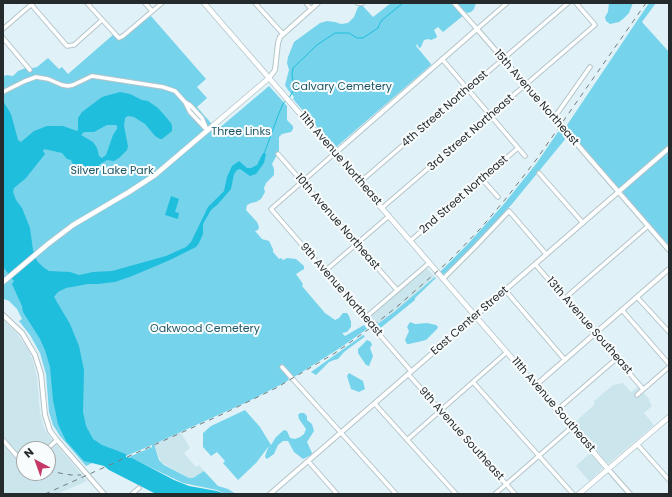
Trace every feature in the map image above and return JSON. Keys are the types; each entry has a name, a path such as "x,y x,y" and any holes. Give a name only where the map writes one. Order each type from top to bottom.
{"main road":[{"name":"11th Avenue Northeast","path":"204,3 475,316"},
{"path":"3,282 76,223 147,181 269,78"},
{"name":"11th Avenue Southeast","path":"475,316 608,468"},
{"path":"579,494 669,418"}],"street":[{"path":"87,3 119,38 162,3"},
{"path":"145,3 152,11"},
{"path":"255,3 282,34"},
{"path":"306,3 311,9"},
{"path":"269,78 275,70 278,43 282,34 318,3"},
{"name":"15th Avenue Northeast","path":"454,3 669,250"},
{"path":"302,181 507,3"},
{"name":"4th Street Northeast","path":"359,182 568,3"},
{"name":"3rd Street Northeast","path":"382,208 526,86 595,25 576,3"},
{"path":"3,29 31,4 66,45 69,46 74,45 102,20"},
{"path":"3,38 30,70"},
{"path":"442,60 525,156"},
{"path":"554,118 590,66"},
{"path":"3,92 33,78 48,79 62,86 73,86 89,77 96,76 167,88 175,92 185,102 190,112 207,130"},
{"name":"2nd Street Northeast","path":"410,241 518,148"},
{"name":"East Center Street","path":"270,494 669,148"},
{"name":"10th Avenue Northeast","path":"278,154 397,290"},
{"path":"539,173 583,223"},
{"path":"482,180 498,197"},
{"name":"9th Avenue Northeast","path":"302,181 271,209 365,318 410,373"},
{"path":"443,279 471,252 509,210 546,254"},
{"path":"325,271 388,216"},
{"path":"565,298 648,226"},
{"path":"365,318 428,263"},
{"name":"13th Avenue Southeast","path":"535,264 643,389"},
{"path":"536,385 669,271"},
{"path":"505,290 565,360"},
{"path":"638,297 669,332"},
{"path":"622,310 669,364"},
{"path":"3,315 24,335 35,355 41,374 46,419 50,431 104,494"},
{"path":"407,440 507,352"},
{"path":"557,410 616,359"},
{"path":"282,367 396,494"},
{"path":"637,394 669,367"},
{"name":"9th Avenue Southeast","path":"410,373 440,410 514,494"},
{"path":"473,382 573,494"},
{"path":"375,404 456,494"},
{"path":"495,494 572,427"},
{"path":"3,440 16,455"},
{"path":"637,444 669,480"},
{"path":"308,461 337,494"},
{"name":"11th Avenue Southeast","path":"608,468 630,494"},
{"path":"132,494 139,488"}],"shaded area":[{"path":"120,92 148,101 158,108 171,123 172,131 160,139 155,136 145,124 134,117 128,116 125,118 124,126 128,146 127,150 114,161 107,160 100,164 95,172 86,176 75,169 71,160 67,159 62,153 44,149 43,151 45,154 26,178 14,188 13,192 16,200 22,208 30,228 33,250 37,261 49,271 70,272 79,275 93,272 112,271 166,256 186,247 191,242 208,207 224,191 227,177 232,166 239,161 247,168 251,168 257,165 263,153 266,154 264,163 256,174 250,176 240,169 237,170 234,174 231,189 211,210 203,224 203,234 196,247 170,260 115,282 88,284 66,288 58,292 54,297 70,324 79,346 84,370 83,412 86,426 93,439 102,445 126,454 126,457 132,458 174,480 189,486 225,494 156,494 104,466 84,461 66,441 58,424 53,400 50,367 45,350 23,312 22,306 12,284 14,281 3,267 3,101 11,114 18,140 21,142 34,131 47,126 63,126 77,131 78,118 82,112 102,97","holes":["107,125 116,125 117,129 113,135 106,155 102,158 99,156 97,148 93,142 81,135 84,132 94,132"]},
{"path":"171,196 179,199 175,212 179,213 178,219 165,215"},
{"path":"426,267 435,277 377,325 369,316"},
{"path":"3,320 16,332 28,349 32,358 37,377 40,413 44,428 53,441 16,441 16,481 56,481 56,444 87,481 57,494 3,494"},
{"path":"623,383 631,392 638,387 650,400 649,401 652,406 644,413 654,425 608,464 573,424 595,404 594,401 613,385"},
{"path":"180,431 190,448 184,453 196,467 199,465 204,471 193,478 189,478 161,462 154,444"},
{"path":"590,453 603,468 589,481 576,466"}],"green space":[{"name":"Calvary Cemetery","path":"391,3 476,3 471,12 467,13 462,9 464,15 443,32 438,27 434,30 437,36 436,38 424,40 419,48 417,44 416,46 431,65 335,148 293,99 294,97 285,85 289,70 287,63 288,57 294,42 320,23 327,21 341,24 348,23 354,17 358,7 362,5 373,17"},
{"path":"609,3 633,3 629,13 623,19 619,22 610,24 606,21 605,17 608,12"},
{"path":"649,3 656,3 642,22 669,52 669,246 565,128"},
{"name":"Silver Lake Park","path":"151,16 206,79 197,87 207,98 197,107 217,130 269,86 287,106 287,120 293,126 293,129 291,132 282,134 279,137 279,151 272,164 274,175 266,183 264,188 265,192 261,199 247,205 246,210 257,222 259,227 258,230 255,231 262,239 269,241 273,252 279,259 296,259 304,266 304,269 296,274 303,284 302,286 325,313 335,320 343,313 347,313 351,322 351,327 347,332 342,333 345,336 364,325 367,329 294,377 289,372 286,374 289,380 280,385 247,402 154,444 159,460 164,465 189,478 193,478 204,471 218,486 228,489 236,494 225,494 217,490 183,483 129,457 152,447 152,445 126,456 126,454 117,451 86,466 60,436 53,425 49,412 46,374 40,353 30,335 19,321 22,319 17,309 9,301 4,299 3,301 3,77 6,75 13,76 18,71 28,67 29,69 37,67 48,58 59,69 62,67 68,74 114,34 121,37"},
{"path":"560,129 567,137 512,204 468,252 443,275 440,272 503,205 536,164"},
{"path":"435,277 436,278 415,298 415,300 378,330 375,326"},
{"path":"410,322 415,324 427,323 438,327 426,340 407,344 405,340 409,331 407,327"},
{"path":"363,335 365,336 363,338 344,352 338,359 329,362 316,375 311,372"},
{"path":"367,340 371,342 372,345 370,348 373,356 369,366 366,365 358,353 358,349"},
{"path":"349,373 363,381 365,389 359,392 351,389 347,376"},
{"path":"245,410 260,427 271,445 276,437 284,430 287,431 290,438 295,439 304,434 306,429 298,415 300,413 304,413 307,416 307,420 312,424 314,431 307,442 312,453 311,455 303,459 294,452 288,441 283,441 278,445 274,454 267,459 265,457 269,446 256,463 238,480 223,463 225,461 217,452 211,456 203,447 203,433 211,426"}],"waterway":[{"path":"289,98 294,88 292,74 293,68 317,45 335,33 349,33 357,38 363,38 378,28 382,20 403,3"},
{"path":"264,154 279,113 286,100"}],"railway":[{"path":"45,494 225,413 276,388 335,353 399,305 450,260 481,228 508,196 536,160 646,3"},
{"path":"56,472 81,475"}],"park label":[{"name":"Three Links","path":"241,132"},
{"name":"Oakwood Cemetery","path":"205,329"}]}
